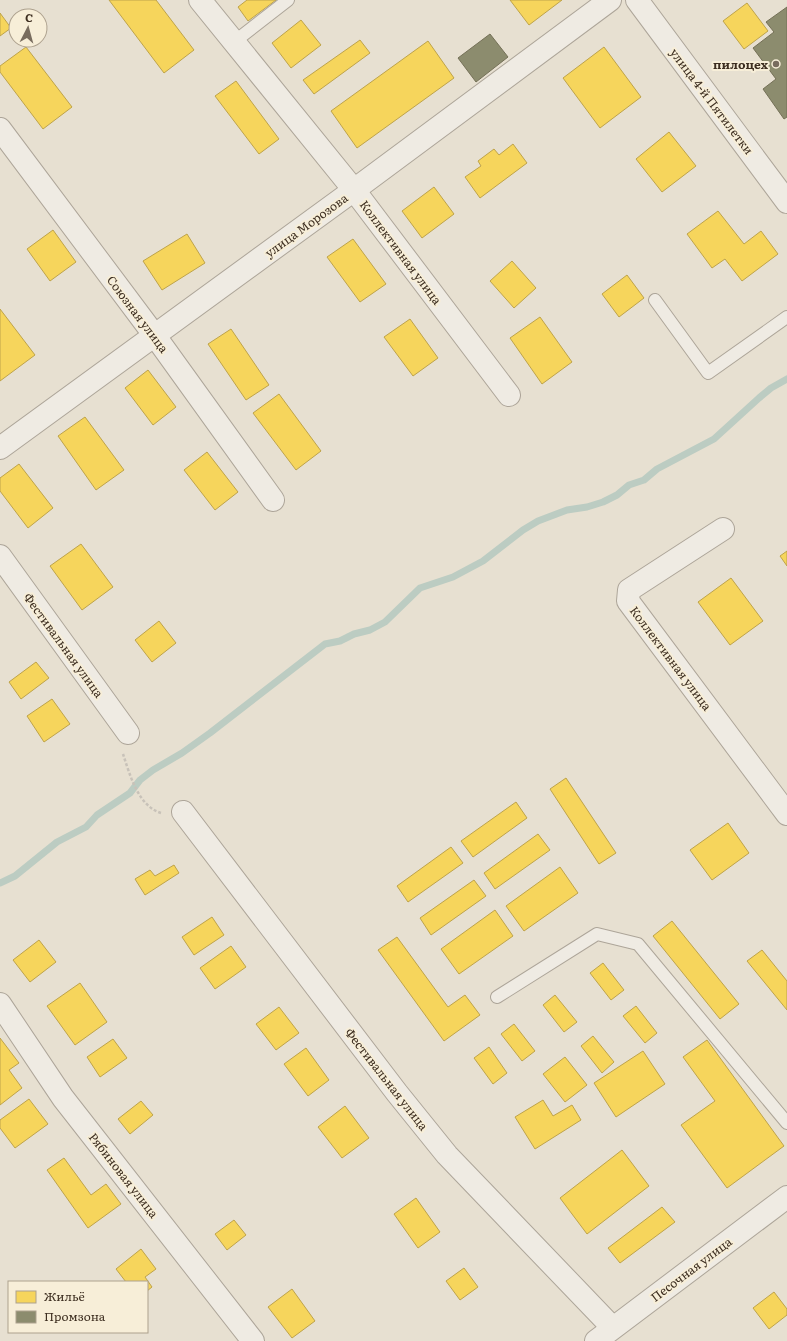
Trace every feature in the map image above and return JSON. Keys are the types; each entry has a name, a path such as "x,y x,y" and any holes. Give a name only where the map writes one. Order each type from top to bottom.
{"street":[{"name":"Коллективная улица","path":"200,0 354,190 509,395"},
{"name":"улица Морозова","path":"0,448 354,190 610,0"},
{"name":"улица 4-й Пятилетки","path":"638,0 787,202"},
{"name":"Союзная улица","path":"0,129 155,336 273,500"},
{"name":"Коллективная улица","path":"723,528 629,590 628,601 787,814"},
{"name":"Фестивальная улица","path":"0,556 128,733"},
{"name":"Фестивальная улица","path":"183,812 397,1093 447,1155 612,1327"},
{"name":"Рябиновая улица","path":"0,1004 63,1098 253,1341"},
{"name":"Песочная улица","path":"596,1341 612,1327 787,1197"}],"lane":[{"path":"234,42 288,0"},
{"path":"655,300 708,373 787,317"},
{"path":"498,997 597,934 638,944 787,1123"}],"path":[{"path":"130,777 142,798"}],"building: Жильё":[{"path":"109,0 156,0 194,50 164,73"},
{"path":"247,0 276,0 248,21 238,7"},
{"path":"510,0 562,0 529,25"},
{"path":"747,3 768,31 744,49 723,21"},
{"path":"0,13 8,24 8,30 0,36"},
{"path":"301,20 321,45 291,68 272,43"},
{"path":"360,40 370,53 314,94 303,80"},
{"path":"428,41 454,78 357,148 331,111"},
{"path":"604,47 641,97 600,128 563,78"},
{"path":"27,48 72,107 43,129 0,72 0,66"},
{"path":"236,81 279,139 259,154 215,96"},
{"path":"669,132 696,166 662,192 636,159"},
{"path":"513,144 527,163 480,198 465,177 481,166 478,161 494,149 499,155"},
{"path":"434,187 454,214 422,238 402,211"},
{"path":"718,211 744,244 761,231 778,254 742,281 725,259 712,268 687,234"},
{"path":"53,230 76,262 50,281 27,249"},
{"path":"187,234 205,263 162,290 143,261"},
{"path":"353,239 386,284 360,302 327,257"},
{"path":"512,261 536,288 514,308 490,281"},
{"path":"627,275 644,298 619,317 602,294"},
{"path":"0,309 35,355 0,381"},
{"path":"540,317 572,362 542,384 510,338"},
{"path":"410,319 438,358 413,376 384,337"},
{"path":"231,329 269,385 246,400 208,344"},
{"path":"148,370 176,407 153,425 125,388"},
{"path":"279,394 321,451 296,470 253,413"},
{"path":"85,417 124,470 96,490 58,436"},
{"path":"207,452 238,492 215,510 184,470"},
{"path":"19,464 53,508 28,528 0,491 0,478"},
{"path":"81,544 113,587 82,610 50,566"},
{"path":"787,551 787,566 780,556"},
{"path":"731,578 763,621 730,645 698,602"},
{"path":"159,621 176,643 152,662 135,640"},
{"path":"36,662 49,678 21,699 9,682"},
{"path":"52,699 70,724 44,742 27,716"},
{"path":"566,778 616,853 599,864 550,789"},
{"path":"516,802 527,818 473,857 461,841"},
{"path":"728,823 749,853 712,880 690,850"},
{"path":"538,834 550,850 495,889 484,873"},
{"path":"451,847 463,863 408,902 397,886"},
{"path":"174,865 179,873 145,895 135,879 150,870 155,876"},
{"path":"560,867 578,893 524,931 506,906"},
{"path":"474,880 486,896 431,935 420,918"},
{"path":"495,910 513,936 459,974 441,949"},
{"path":"212,917 224,935 194,955 182,937"},
{"path":"672,921 739,1004 720,1019 653,936"},
{"path":"397,937 448,1007 465,995 480,1015 444,1041 378,950"},
{"path":"39,940 56,962 30,982 13,960"},
{"path":"231,946 246,967 215,989 200,968"},
{"path":"762,950 787,981 787,1010 747,961"},
{"path":"603,963 624,990 611,1000 590,973"},
{"path":"80,983 107,1022 75,1045 47,1006"},
{"path":"555,995 577,1022 564,1032 543,1005"},
{"path":"636,1006 657,1033 645,1043 623,1016"},
{"path":"279,1007 299,1033 276,1050 256,1024"},
{"path":"514,1024 535,1051 522,1061 501,1034"},
{"path":"593,1036 614,1062 602,1073 581,1046"},
{"path":"0,1038 19,1063 9,1070 22,1088 0,1105"},
{"path":"113,1039 127,1058 100,1077 87,1057"},
{"path":"707,1040 784,1146 727,1188 681,1125 715,1101 683,1057"},
{"path":"489,1047 507,1073 493,1084 474,1058"},
{"path":"306,1048 329,1080 308,1096 284,1064"},
{"path":"643,1051 665,1084 616,1117 594,1083"},
{"path":"565,1057 587,1085 565,1102 543,1074"},
{"path":"29,1099 48,1124 15,1148 0,1128 0,1120"},
{"path":"543,1100 553,1116 572,1105 581,1120 535,1149 515,1117"},
{"path":"141,1101 153,1115 130,1134 118,1119"},
{"path":"345,1106 369,1138 342,1158 318,1127"},
{"path":"622,1150 649,1186 587,1234 560,1198"},
{"path":"64,1158 91,1195 106,1184 121,1204 88,1228 47,1170"},
{"path":"416,1198 440,1232 418,1248 394,1214"},
{"path":"662,1207 675,1222 620,1263 608,1248"},
{"path":"234,1220 246,1235 227,1250 215,1234"},
{"path":"141,1249 156,1269 145,1277 148,1281 125,1281 116,1269"},
{"path":"464,1268 478,1287 460,1300 446,1281"},
{"path":"148,1281 152,1287 148,1290"},
{"path":"292,1289 315,1321 292,1338 268,1307"},
{"path":"774,1292 787,1309 787,1315 769,1329 753,1308"}],"building: Промзона":[{"name":"пилоцех","path":"787,7 787,117 784,119 763,89 776,79 753,48 774,32 766,22"},
{"path":"490,34 508,57 476,82 458,58"}],"waterway":[{"path":"0,883 15,876 57,842 86,827 97,815 130,793 140,780 153,770 182,753 210,733 325,644 340,641 354,634 370,630 385,622 420,588 453,577 483,561 523,530 538,521 567,510 587,507 603,502 617,495 629,485 644,480 657,469 714,439 771,388 787,379"}],"place":[{"name":"пилоцех","path":"776,64"}]}
